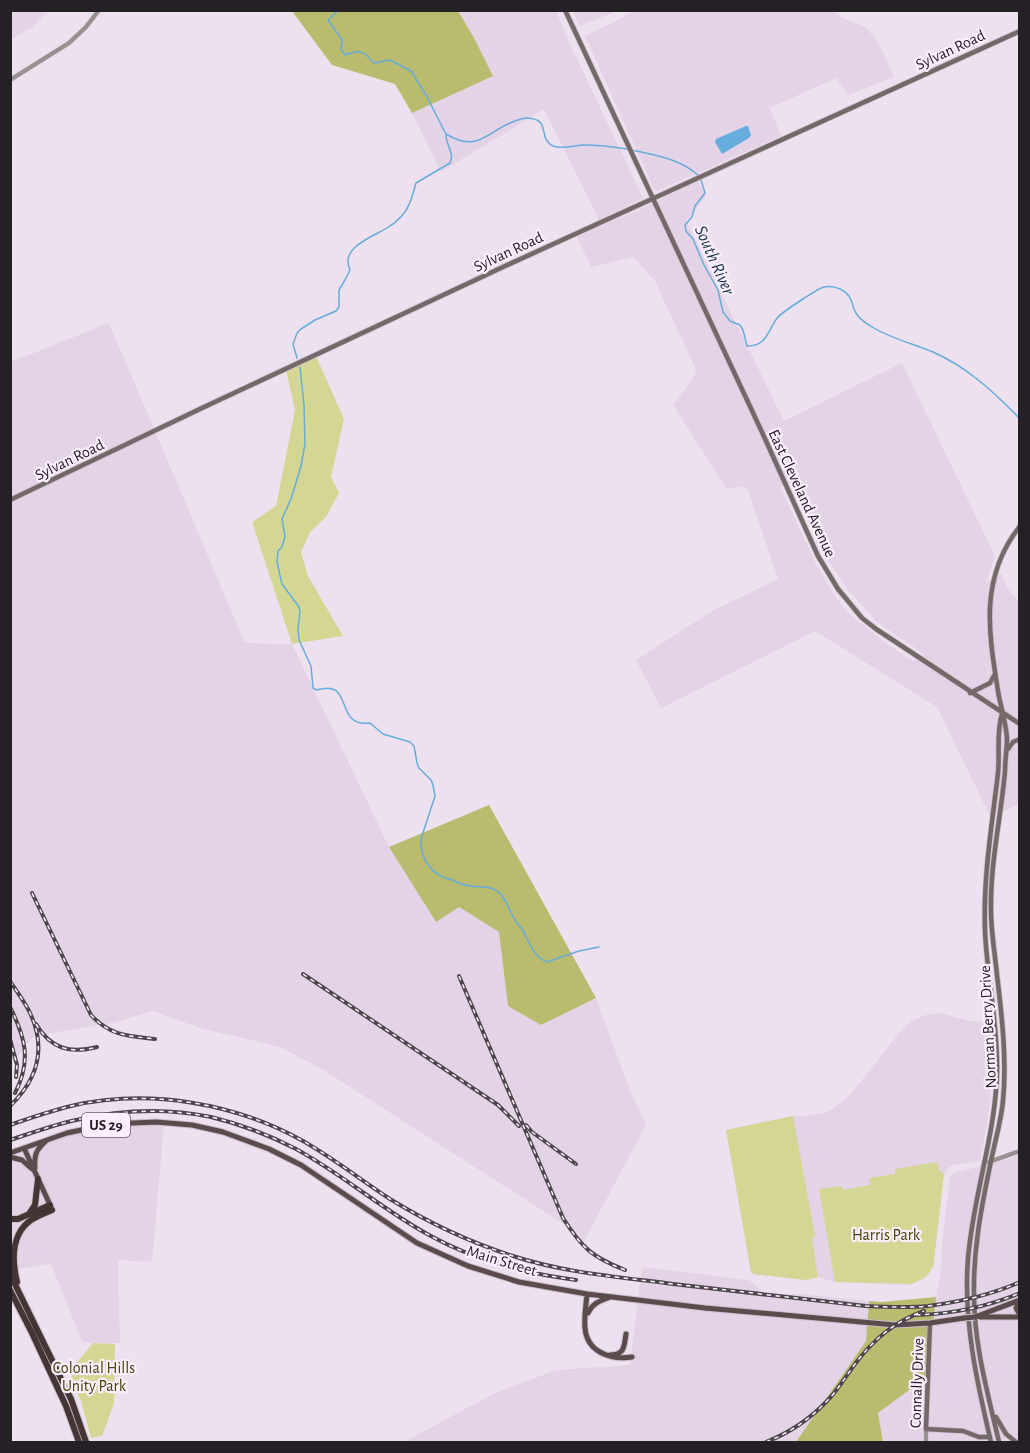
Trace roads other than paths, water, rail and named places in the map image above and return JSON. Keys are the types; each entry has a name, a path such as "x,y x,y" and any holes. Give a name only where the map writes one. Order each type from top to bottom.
{"highway":[{"path":"28,1214 35,1205 36,1175"},
{"path":"10,1220 51,1207"},
{"path":"51,1207 24,1226 19,1234 15,1244 14,1292 71,1399 86,1443"},
{"path":"10,1274 14,1292 66,1406 79,1443"}],"main road":[{"name":"East Cleveland Avenue","path":"565,10 818,556 830,577 852,606 870,624 970,693 1020,724"},
{"name":"Sylvan Road","path":"10,500 514,262 1020,31"},
{"name":"Norman Berry Drive","path":"999,1443 979,1353 974,1296 977,1234 1002,1114 1005,1077 991,912 992,880 1006,754 1006,724 1002,714 995,671 989,601 993,580 1004,551 1020,526"},
{"path":"970,693 990,683 995,671"},
{"name":"Norman Berry Drive","path":"991,1440 972,1347 967,1302 969,1242 993,1121 997,1069 984,899 1002,714"},
{"path":"1006,754 1011,744 1020,738"},
{"name":"Main Street","path":"10,1155 49,1139 91,1127 129,1122 192,1125 252,1141 286,1157 417,1243 468,1266 519,1282 587,1294 705,1308 895,1325 982,1316"},
{"path":"36,1175 34,1159 36,1151 49,1139"},
{"path":"24,1148 51,1207"},
{"path":"10,1155 22,1160 36,1175"},
{"path":"587,1294 585,1330 589,1342 604,1355 620,1359 632,1357"},
{"path":"585,1320 593,1305 612,1297"},
{"path":"1020,1301 1017,1308 1020,1316"},
{"name":"US 29","path":"982,1316 1020,1301"},
{"name":"US 29","path":"982,1316 1020,1316"},
{"name":"Connally Drive","path":"926,1429 930,1323"},
{"path":"604,1355 621,1352 624,1348 626,1334"},
{"path":"992,1409 1006,1434 1016,1443"},
{"path":"926,1429 963,1431 991,1440"}],"street":[{"path":"10,80 69,43 86,27 99,10"},
{"path":"984,1164 1020,1151"},
{"name":"Connally Drive","path":"926,1429 926,1443"}],"water":[{"path":"746,126 751,135 749,138 722,154 715,142 716,139"}],"waterway":[{"name":"South River","path":"339,10 328,20 342,40 341,49 345,55 362,52 374,63 390,60 411,71 446,134 456,139 473,142 510,123 527,118 535,119 542,125 548,143 553,146 590,145 627,149"},
{"path":"297,358 293,344 297,333 315,320 336,311 339,307 339,290 350,270 348,262 354,248 396,222 412,199 416,183 450,163 451,156 446,135"},
{"name":"South River","path":"631,150 684,165 699,176"},
{"name":"South River","path":"701,180 705,193 685,225 686,231 693,239 718,290 723,312 730,321 740,325 747,346 759,344 778,317 801,300 824,287 836,288 849,296 855,311 865,323 876,330 933,352 957,365 990,390 1020,419"},
{"path":"300,367 305,444 291,499 282,519 285,536 282,547 278,551 277,562 282,584 299,607 299,640 311,666 313,688 317,690 329,688 336,691 341,696 351,718 359,723 370,723 383,734 410,742 414,746 419,768 431,780 435,796 421,839 425,860 435,872 442,877 463,884 487,887 497,891 505,900 535,953 542,960 547,962 599,947"}],"railway":[{"path":"32,893 91,1015 105,1027 120,1034 155,1039"},
{"path":"303,974 498,1105 519,1126"},
{"path":"459,976 563,1218 582,1244 596,1256 625,1270"},
{"path":"10,981 30,1013 38,1039 33,1075 10,1106"},
{"path":"10,1007 20,1028 25,1059 24,1070 15,1093"},
{"path":"36,1024 48,1039 62,1048 78,1050 97,1047"},
{"path":"10,1039 17,1065 16,1077"},
{"path":"10,1125 63,1108 100,1101 160,1099 220,1108 277,1128 303,1141 390,1199 434,1224 465,1238 533,1262 592,1274 866,1306 897,1307 928,1306 963,1300 998,1291 1020,1282"},
{"path":"10,1140 67,1122 109,1114 160,1111 211,1117 254,1130 296,1149 330,1169 412,1225 464,1252 501,1265 576,1280"},
{"path":"526,1125 532,1132 576,1164"},
{"path":"916,1315 969,1309 1020,1293"},
{"path":"766,1442 806,1420 831,1397 862,1355 877,1339 903,1320 924,1311"}],"park label":[{"name":"Harris Park","path":"886,1234"},
{"name":"Colonial Hills Unity Park","path":"94,1376"}]}
